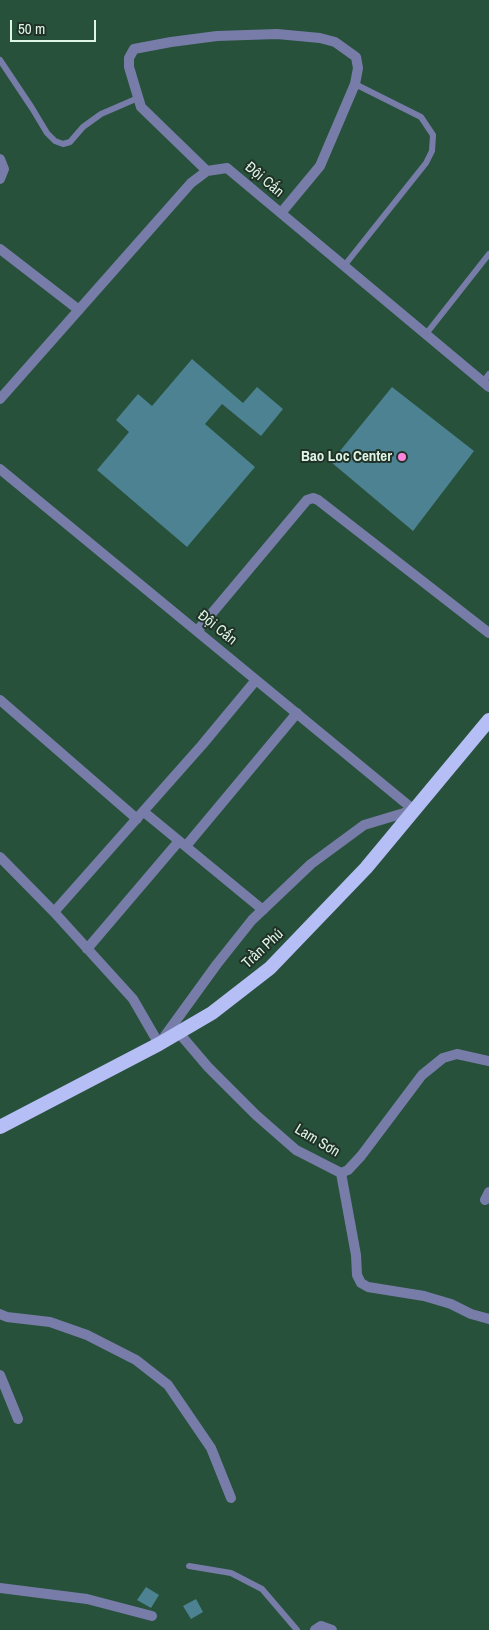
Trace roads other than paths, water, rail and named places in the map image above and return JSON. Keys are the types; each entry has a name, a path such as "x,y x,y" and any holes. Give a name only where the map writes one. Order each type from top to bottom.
{"highway":[{"name":"Trần Phú","path":"0,1127 159,1044 212,1014 270,968 366,868 489,720"}],"street":[{"path":"0,399 191,183 207,171 141,107 129,66 129,58 134,49 217,36 277,34 320,38 335,42 356,57 358,68 355,84 320,166 281,213"},
{"path":"0,159 4,169 0,179"},
{"name":"Đội Cấn","path":"207,171 227,168 426,334 487,381"},
{"path":"0,249 79,310"},
{"name":"Đội Cấn","path":"0,469 414,810"},
{"path":"197,631 307,500 312,498 318,500 489,633"},
{"path":"54,912 140,816 256,680"},
{"path":"0,700 140,816 182,844 263,910"},
{"path":"87,949 297,713"},
{"path":"0,857 54,912 133,999 159,1044 217,964 252,920 311,864 364,825 414,810"},
{"name":"Lam Sơn","path":"179,1033 208,1067 256,1115 296,1150 341,1173 348,1170 362,1156 422,1075 443,1058 457,1054 488,1059"},
{"path":"341,1173 356,1255 357,1275 361,1283 368,1286 424,1296 489,1319"},
{"path":"0,1314 7,1317 50,1322 87,1335 136,1360 168,1385 210,1448 231,1498"},
{"path":"0,1375 18,1419"},
{"path":"0,1588 87,1599 152,1616"},
{"path":"314,1630 320,1626 332,1630"}],"lane":[{"path":"0,60 47,133 63,144 70,142 83,127 101,114 138,98"},
{"path":"344,266 426,163 432,151 433,135 421,117 355,84"},
{"path":"426,334 489,254"},
{"path":"189,1566 232,1572 262,1589 297,1630"}],"place":[{"name":"Bao Loc Center","path":"402,457"}]}
